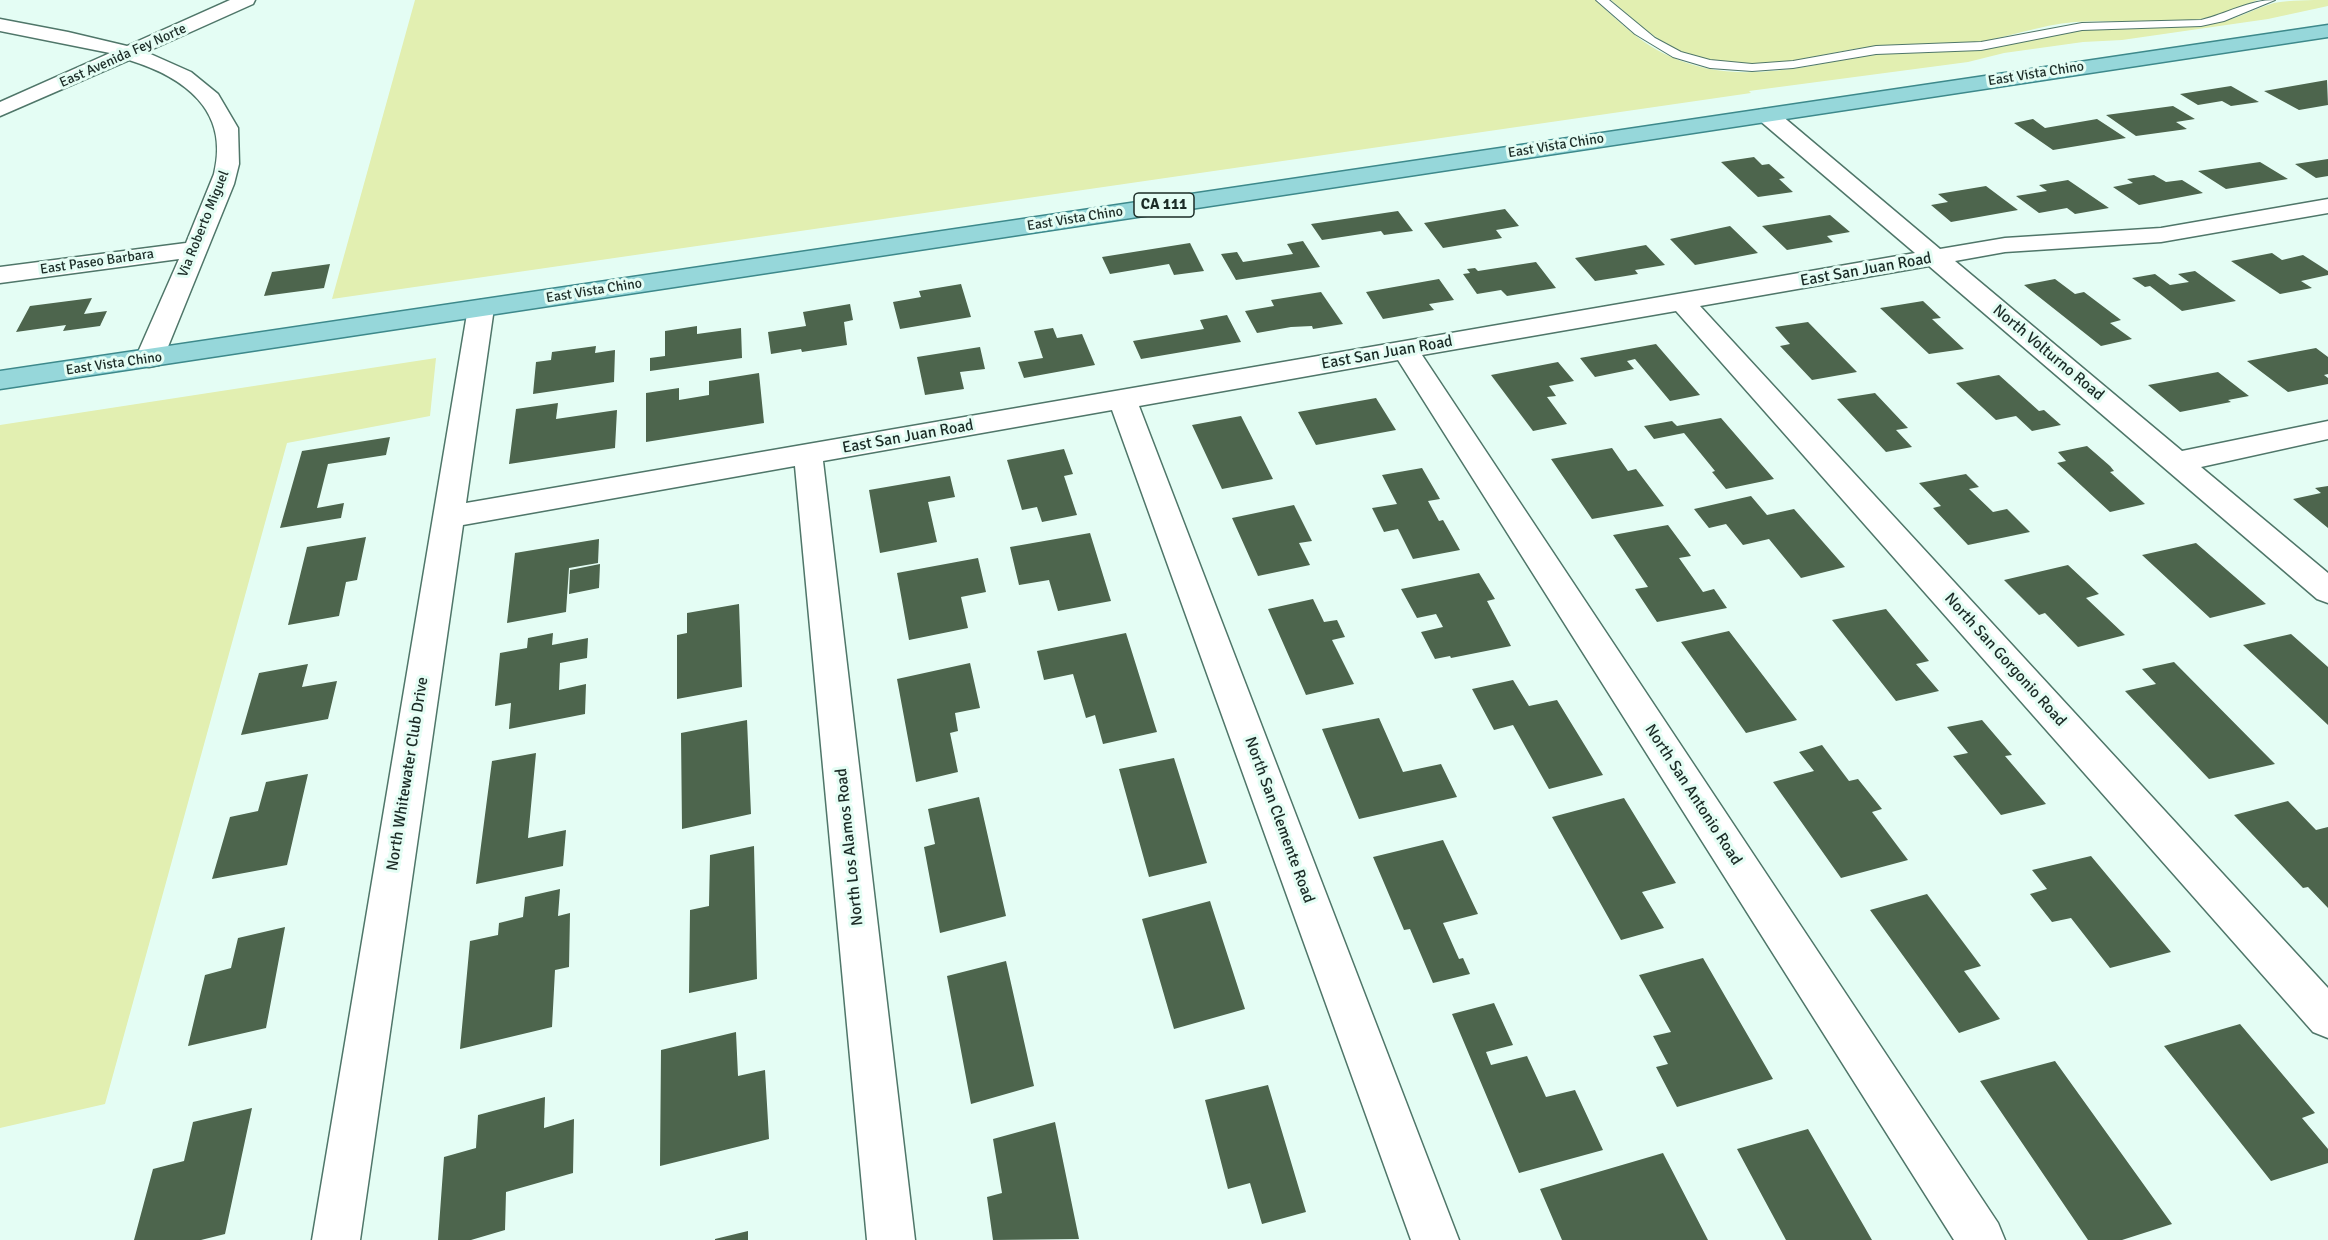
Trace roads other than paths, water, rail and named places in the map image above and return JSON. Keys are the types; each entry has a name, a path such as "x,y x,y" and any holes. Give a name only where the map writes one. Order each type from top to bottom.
{"main road":[{"name":"East Vista Chino","path":"0,380 2328,31"}],"street":[{"name":"East Avenida Fey Norte","path":"0,110 246,0"},
{"name":"Via Roberto Miguel","path":"0,25 131,52 176,70 197,85 214,104 225,125 229,147 223,184 149,359"},
{"name":"North Volturno Road","path":"1767,115 2328,591"},
{"name":"East San Juan Road","path":"448,517 2005,245 2161,235 2328,206"},
{"name":"East Paseo Barbara","path":"0,275 195,249"},
{"name":"North San Gorgonio Road","path":"1682,302 2328,1018"},
{"name":"North Whitewater Club Drive","path":"336,1240 481,308"},
{"name":"North San Antonio Road","path":"1405,350 1981,1240"},
{"name":"North San Clemente Road","path":"1122,399 1435,1240"},
{"path":"2176,462 2328,430"},
{"name":"North Los Alamos Road","path":"808,454 891,1240"}],"lane":[{"path":"1602,0 1649,41 1667,51 1708,64 1756,69 1782,67 1876,50 1977,46 2073,26 2201,23 2220,19 2269,0"}]}
